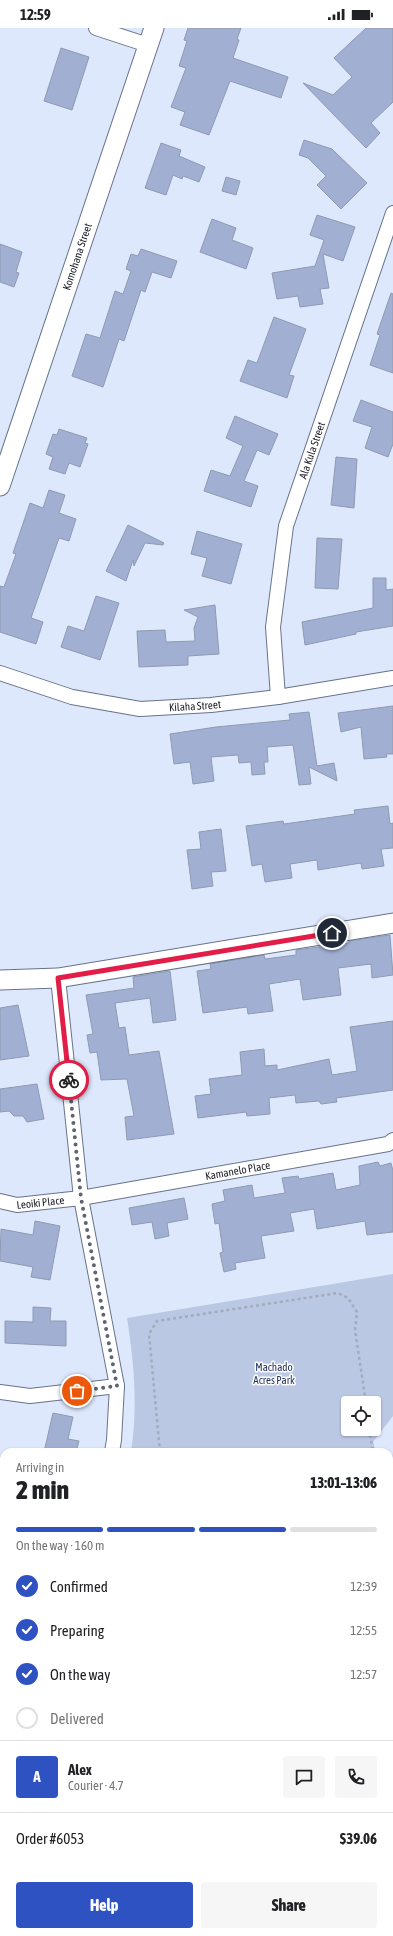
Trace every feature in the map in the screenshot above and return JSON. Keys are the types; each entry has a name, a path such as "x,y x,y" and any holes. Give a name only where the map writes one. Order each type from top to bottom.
{"street":[{"path":"96,28 151,37"},
{"name":"Komohana Street","path":"0,486 151,37"},
{"name":"Ala Kula Street","path":"278,697 273,627 286,526 393,213"},
{"name":"Kilaha Street","path":"0,673 72,697 140,709 211,706 278,697 393,678"},
{"path":"0,980 58,978 393,923"},
{"path":"58,978 81,1198 117,1386 113,1448"},
{"name":"Kamanelo Place","path":"81,1198 388,1144 393,1140"},
{"name":"Leoiki Place","path":"0,1201 17,1205 81,1198"},
{"path":"0,1392 30,1396 117,1386"}],"path":[{"path":"160,1448 149,1334 157,1321 338,1293 348,1298 357,1312 355,1330 365,1396"},
{"path":"370,1436 372,1448"}],"green space":[{"name":"Machado Acres Park","path":"393,1274 393,1416 381,1432 381,1396 341,1396 341,1436 378,1436 373,1442 375,1448 131,1448 135,1401 132,1351 127,1318"}],"building":[{"path":"188,28 241,28 233,58 288,77 281,98 230,81 209,135 180,125 185,112 171,107 186,68 179,66 187,41 184,40"},
{"path":"366,28 393,28 393,102 371,123 380,133 366,148 303,83 333,95 352,77 334,58"},
{"path":"61,48 89,57 72,110 44,101"},
{"path":"304,140 332,149 367,183 341,209 317,185 326,176 308,158 299,155"},
{"path":"161,143 181,150 179,156 205,167 199,182 183,176 182,179 173,175 166,195 145,188"},
{"path":"226,177 240,181 236,195 222,191"},
{"path":"317,215 355,227 343,261 323,254 329,288 320,289 323,304 300,307 298,296 277,299 272,273 315,266 324,240 310,235"},
{"path":"212,219 236,228 232,240 253,248 246,269 200,252"},
{"path":"0,244 22,252 16,272 19,273 14,287 0,282"},
{"path":"141,249 177,261 171,278 152,272 145,292 141,290 124,341 119,339 103,387 72,376 86,334 100,338 115,291 123,294 131,271 126,269 131,254 138,256"},
{"path":"391,293 393,294 393,373 370,365 380,335 377,334"},
{"path":"274,317 306,329 289,375 294,376 287,398 240,381 248,360 257,363"},
{"path":"361,400 393,412 393,444 388,457 365,448 372,427 353,421"},
{"path":"235,416 278,434 269,455 257,450 244,481 258,486 251,507 204,491 211,470 230,476 243,446 226,438"},
{"path":"59,429 87,438 85,443 88,444 80,467 69,463 65,474 49,469 53,457 46,454 53,434 57,435"},
{"path":"336,457 357,459 354,508 331,505"},
{"path":"49,490 65,495 59,513 76,519 69,541 59,538 31,618 43,622 36,644 0,632 0,586 4,587 16,554 13,553 30,503 43,508"},
{"path":"128,525 164,543 163,545 145,543 134,566 133,560 126,581 106,571"},
{"path":"197,531 242,544 231,584 202,576 207,558 191,554"},
{"path":"317,538 342,539 338,589 315,588"},
{"path":"373,578 386,578 386,590 393,589 393,626 356,632 356,634 305,645 302,622 373,608"},
{"path":"96,596 119,603 100,660 61,647 68,626 84,631"},
{"path":"215,605 219,654 188,656 188,665 139,667 137,631 165,630 166,642 195,641 194,628 198,617 184,610"},
{"path":"393,706 393,754 386,754 387,757 364,759 361,727 341,732 338,713"},
{"path":"309,712 317,766 334,763 337,781 309,767 311,784 299,785 293,745 267,747 268,762 264,762 265,774 252,775 251,762 239,763 238,755 211,757 214,781 193,784 190,762 174,764 170,734 216,727 290,720 289,714"},
{"path":"388,806 390,824 393,823 393,848 381,849 384,866 362,869 361,863 318,870 317,860 290,864 292,878 265,882 262,864 252,866 246,826 283,821 284,824 355,814 354,810"},
{"path":"221,829 226,871 211,872 213,886 192,889 187,850 201,849 199,832"},
{"path":"390,935 393,975 372,978 371,964 338,968 341,995 303,1000 300,979 269,984 273,1011 248,1014 247,1007 203,1013 197,971 211,969 210,964 264,955 265,959 296,955 296,950 349,943 349,941"},
{"path":"170,971 176,1020 153,1023 150,998 115,1003 119,1028 125,1027 129,1055 159,1051 174,1134 127,1140 125,1117 134,1116 127,1079 101,1080 97,1052 90,1053 87,1035 93,1034 86,995 134,988 133,977"},
{"path":"18,1005 29,1056 0,1060 0,1008"},
{"path":"393,1021 393,1090 336,1098 337,1102 321,1104 319,1101 296,1103 295,1095 269,1098 270,1114 247,1116 246,1112 198,1118 195,1096 211,1094 209,1079 242,1075 240,1052 264,1049 265,1066 277,1065 277,1070 329,1059 332,1075 357,1071 350,1027"},
{"path":"37,1084 44,1119 27,1122 23,1116 14,1116 9,1111 0,1112 0,1089"},
{"path":"378,1162 380,1166 391,1163 393,1171 393,1232 367,1235 365,1221 317,1229 314,1209 290,1213 294,1231 261,1236 265,1258 235,1263 236,1269 224,1272 220,1253 223,1252 219,1223 215,1224 212,1204 225,1201 223,1190 252,1185 254,1198 285,1193 282,1178 298,1176 299,1179 333,1173 336,1190 360,1185 359,1166"},
{"path":"184,1198 188,1219 167,1223 169,1236 155,1239 152,1222 132,1225 129,1208"},
{"path":"35,1221 60,1226 50,1280 31,1277 33,1267 0,1261 1,1229 33,1235"},
{"path":"33,1307 51,1308 50,1321 66,1321 66,1346 5,1343 5,1321 33,1322"},
{"path":"53,1413 73,1417 68,1439 79,1441 77,1448 45,1448"}],"way so far":[{"path":"69,1080 81,1198 117,1386 77,1391"}],"route":[{"path":"69,1080 58,978 332,933"}]}
